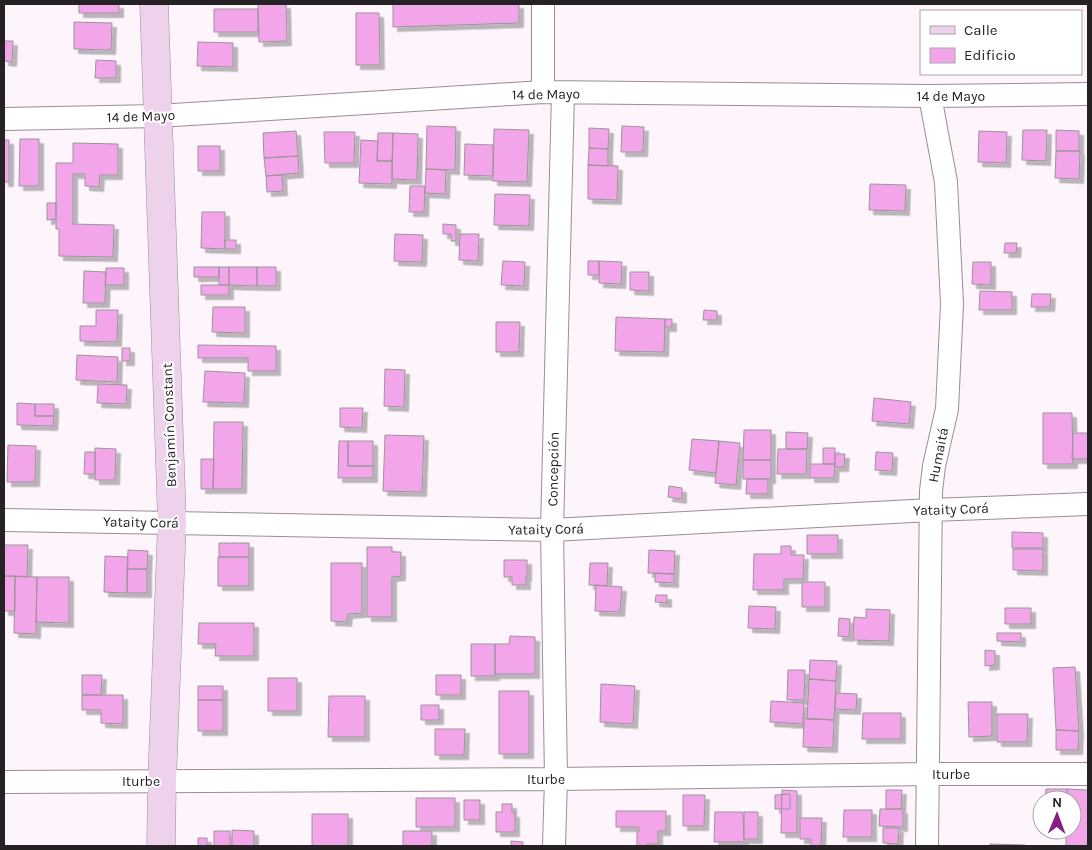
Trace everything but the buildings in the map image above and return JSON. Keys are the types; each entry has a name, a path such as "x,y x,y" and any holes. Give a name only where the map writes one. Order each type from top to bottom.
{"street":[{"name":"Benjamín Constant","path":"154,4 172,522 161,846"},
{"name":"Concepción","path":"543,4 553,92 552,530 556,779 554,846"},
{"name":"14 de Mayo","path":"4,119 158,116 553,92 930,96 1088,94"},
{"name":"Humaitá","path":"927,846 931,491 934,466 947,409 952,304 946,182 930,96"},
{"name":"Yataity Corá","path":"4,520 552,530 932,510 1088,504"},
{"name":"Iturbe","path":"4,782 1088,774"}]}
